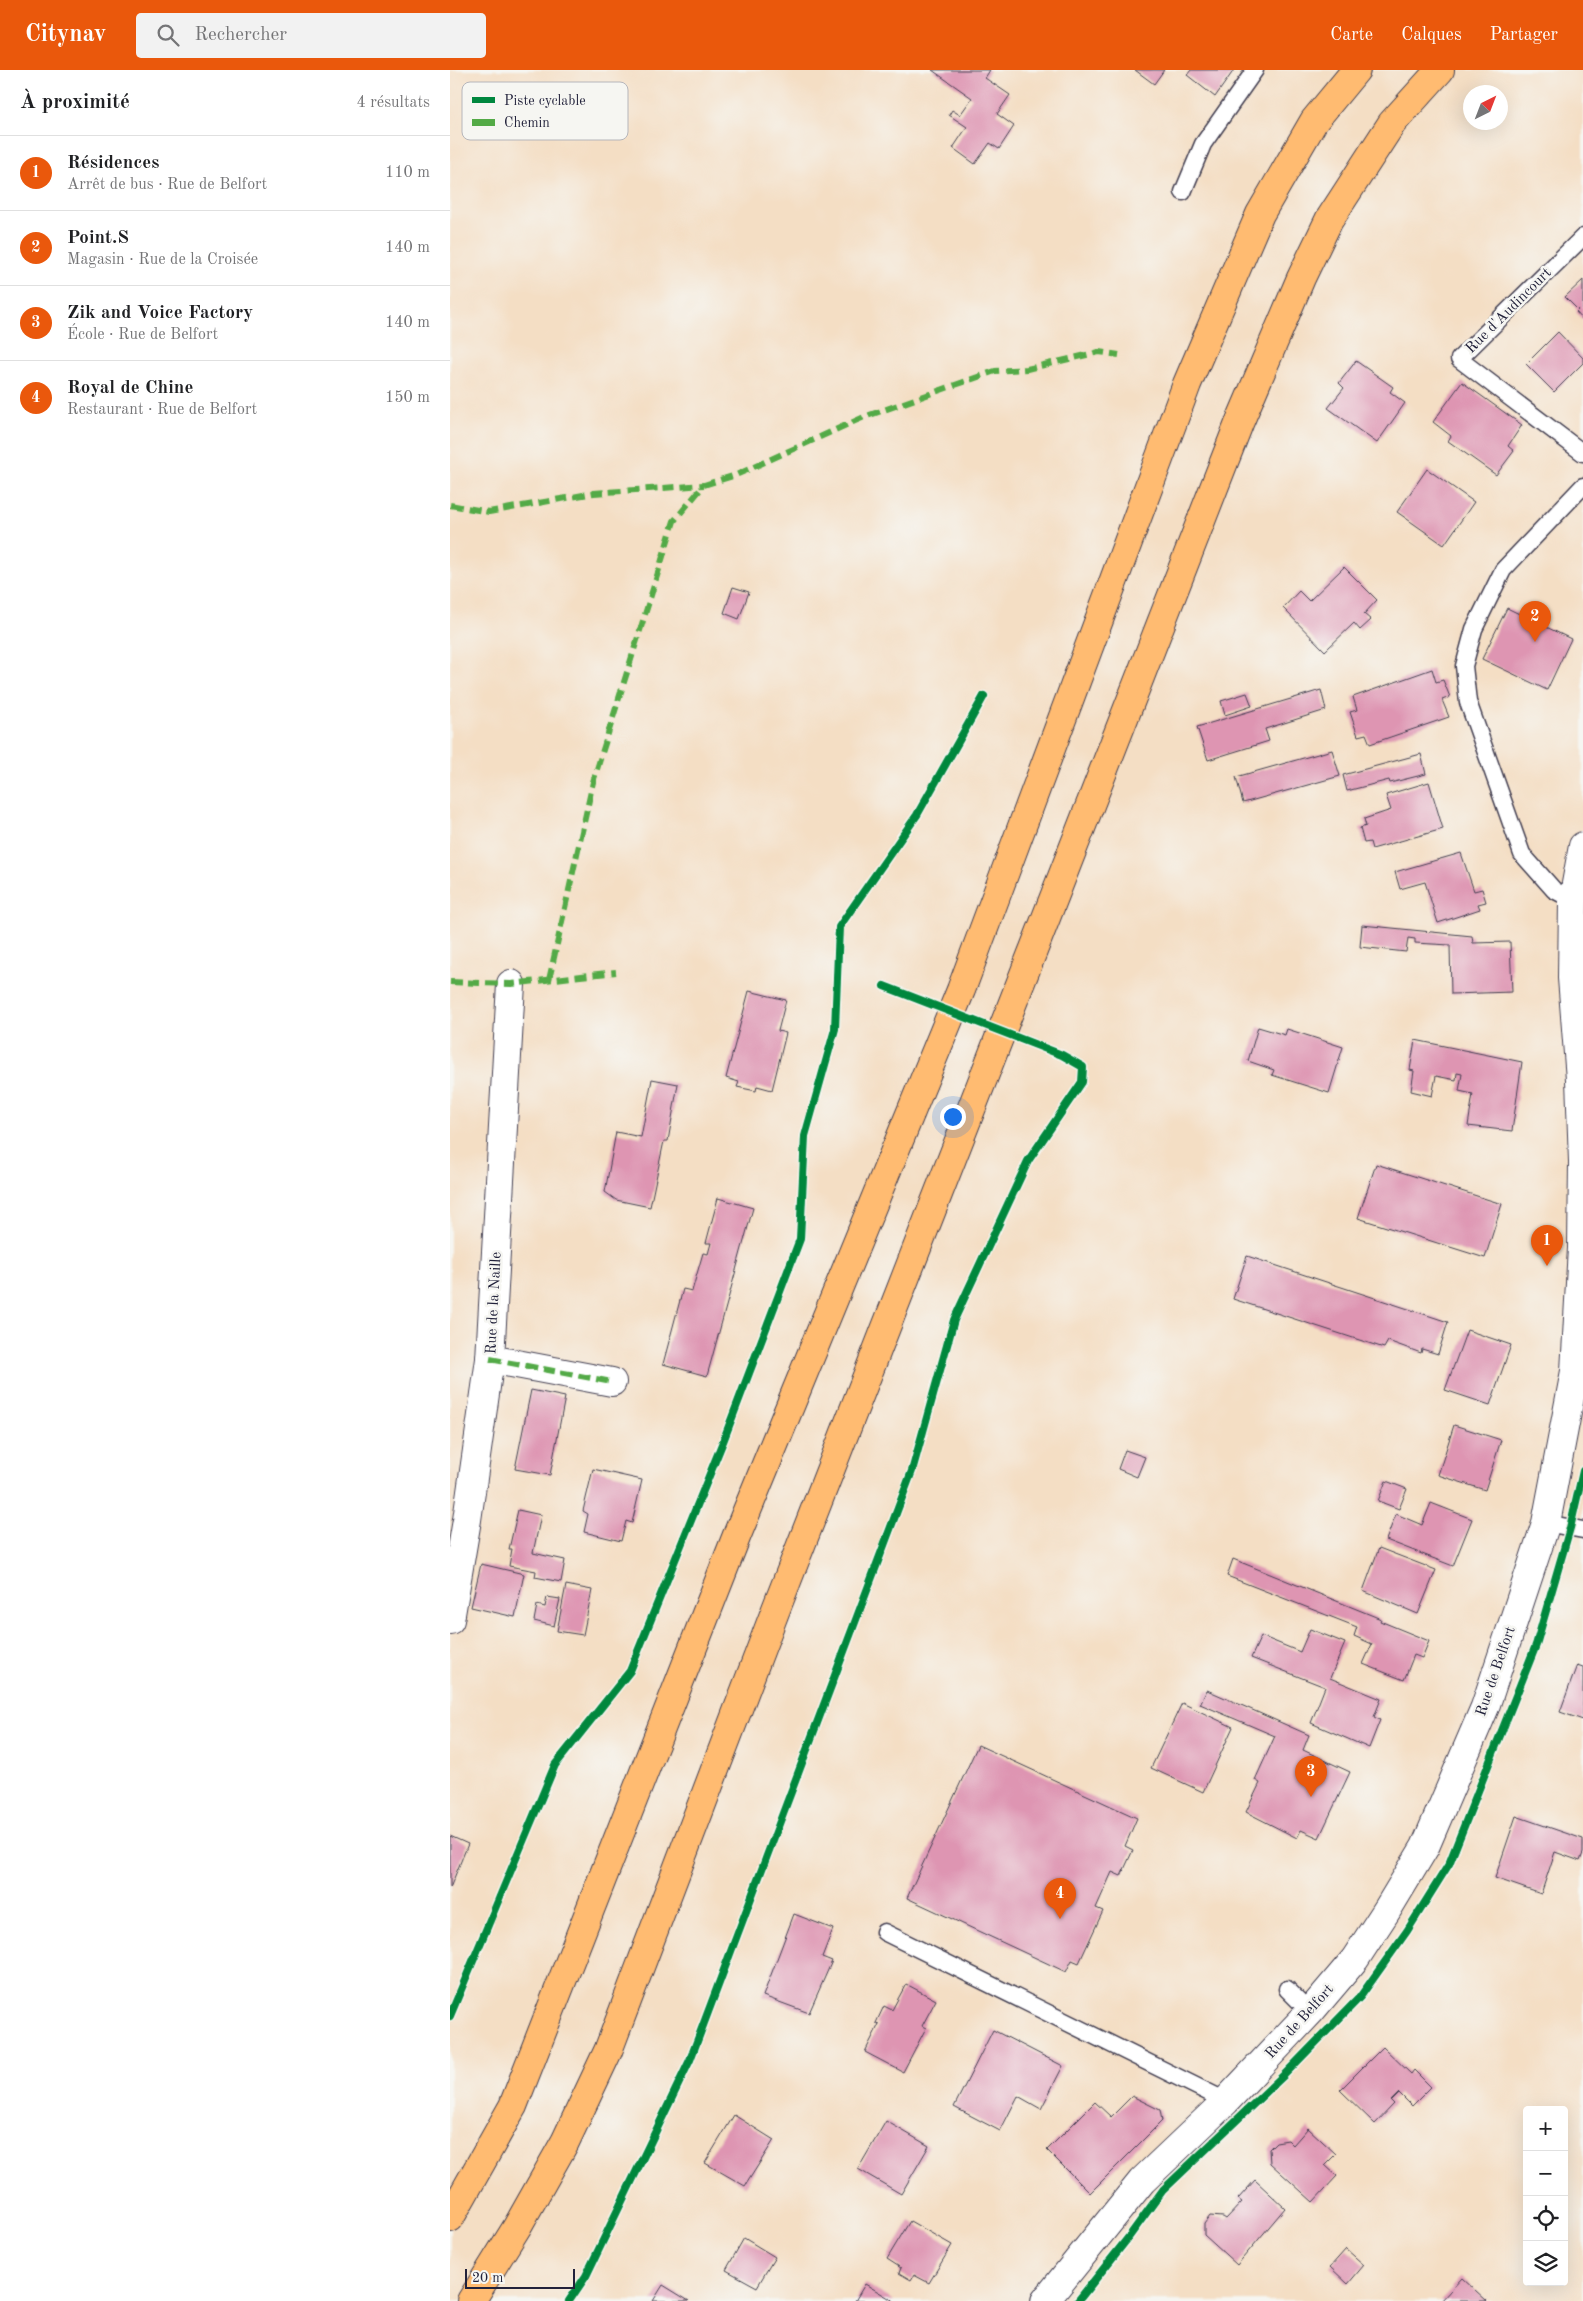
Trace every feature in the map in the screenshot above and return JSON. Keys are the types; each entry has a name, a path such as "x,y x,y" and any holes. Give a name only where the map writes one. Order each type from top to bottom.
{"main road":[{"path":"450,2218 513,2106 737,1535 961,990 1187,384 1260,214 1314,121 1356,70"},
{"path":"470,2301 517,2227 566,2142 608,2051 783,1590 1240,422 1301,278 1329,220 1392,123 1440,70"}],"street":[{"name":"Rue de Belfort","path":"1045,2301 1142,2181 1226,2101 1310,2012 1355,1959 1425,1847 1484,1707 1546,1523 1575,1370 1582,1248 1583,1162 1572,978 1573,900 1583,846"},
{"name":"Rue de la Naille","path":"450,1620 467,1520 490,1359 510,984"},
{"path":"490,1359 612,1382"}],"lane":[{"path":"1182,192 1203,144 1255,70"},
{"name":"Rue d'Audincourt","path":"1583,237 1459,359 1583,453"},
{"path":"1573,900 1554,890 1522,854 1468,702 1464,666 1474,629 1503,570 1583,486"},
{"path":"1546,1523 1583,1530"},
{"path":"884,1932 1226,2101"},
{"path":"1287,1989 1310,2012"}],"building":[{"path":"932,70 990,70 985,78 1010,95 997,114 1014,126 999,149 990,143 975,164 953,148 967,127 949,115 952,110 960,115 972,98"},
{"path":"1135,70 1164,70 1154,84"},
{"path":"1191,70 1234,70 1215,97 1187,75"},
{"path":"1583,280 1583,320 1576,312 1578,310 1565,297"},
{"path":"1558,332 1583,358 1583,363 1554,392 1526,364"},
{"path":"1356,361 1393,387 1390,392 1405,403 1377,443 1328,408 1344,388 1339,383"},
{"path":"1462,382 1522,425 1508,446 1514,451 1496,475 1448,441 1451,436 1433,422"},
{"path":"1427,469 1474,502 1444,545 1397,512"},
{"path":"1344,567 1377,600 1364,614 1371,620 1360,630 1354,623 1325,651 1283,608 1299,591 1309,601"},
{"path":"733,587 749,592 739,619 724,613"},
{"path":"1507,608 1571,639 1547,690 1482,659"},
{"path":"1432,669 1436,682 1443,680 1450,697 1442,700 1449,717 1370,744 1366,734 1358,736 1350,712 1357,710 1353,697"},
{"path":"1321,690 1326,710 1265,729 1269,741 1208,760 1197,727"},
{"path":"1247,693 1252,706 1225,715 1221,701"},
{"path":"1332,750 1340,776 1243,803 1236,777"},
{"path":"1421,754 1426,774 1390,783 1389,780 1347,791 1343,775"},
{"path":"1429,782 1443,829 1372,849 1370,842 1364,843 1360,828 1366,826 1364,819 1391,810 1386,795"},
{"path":"1461,853 1474,891 1482,889 1486,902 1478,904 1480,909 1438,923 1425,882 1400,889 1395,872"},
{"path":"1362,925 1472,936 1473,943 1510,942 1512,992 1451,994 1450,945 1415,943 1415,939 1408,938 1406,952 1360,947"},
{"path":"749,991 786,1000 778,1031 786,1033 772,1090 757,1086 756,1091 737,1087 739,1082 726,1078"},
{"path":"1258,1027 1285,1035 1287,1029 1343,1047 1329,1093 1272,1075 1274,1070 1248,1061"},
{"path":"1415,1040 1522,1062 1512,1131 1468,1126 1473,1094 1459,1091 1462,1074 1457,1073 1456,1080 1436,1076 1432,1096 1411,1091 1414,1071 1410,1070"},
{"path":"652,1079 678,1084 668,1141 664,1141 650,1207 616,1200 605,1192 616,1132 641,1137"},
{"path":"1376,1164 1502,1204 1485,1258 1358,1218"},
{"path":"718,1198 753,1208 707,1376 663,1364 683,1289 692,1291 703,1253 708,1254 711,1243 706,1243"},
{"path":"1247,1256 1448,1322 1438,1354 1422,1349 1421,1353 1388,1341 1384,1348 1233,1299"},
{"path":"1467,1330 1511,1345 1490,1405 1445,1390"},
{"path":"531,1390 565,1397 550,1475 515,1469"},
{"path":"1454,1425 1501,1440 1485,1490 1438,1475"},
{"path":"1125,1450 1145,1457 1137,1477 1118,1469"},
{"path":"593,1469 642,1480 632,1523 626,1521 621,1541 584,1532 588,1514 583,1511"},
{"path":"1386,1481 1407,1489 1399,1509 1378,1501"},
{"path":"1431,1503 1472,1519 1453,1566 1386,1540 1396,1514 1422,1525"},
{"path":"518,1510 541,1515 533,1553 565,1560 561,1582 535,1577 536,1571 509,1566 512,1549 509,1549"},
{"path":"1379,1548 1436,1570 1418,1614 1363,1591"},
{"path":"1233,1559 1381,1619 1380,1621 1429,1641 1422,1658 1414,1655 1404,1680 1363,1664 1372,1644 1354,1636 1357,1627 1227,1576"},
{"path":"481,1564 524,1574 515,1617 471,1607"},
{"path":"566,1585 592,1590 583,1635 557,1631"},
{"path":"547,1597 560,1599 554,1626 534,1621 537,1605 545,1607"},
{"path":"1310,1629 1345,1643 1330,1678 1381,1699 1374,1717 1380,1720 1369,1748 1311,1723 1325,1687 1251,1658 1261,1636 1300,1652"},
{"path":"1577,1665 1583,1667 1583,1720 1560,1712"},
{"path":"1207,1690 1309,1735 1303,1750 1350,1772 1319,1838 1301,1830 1297,1838 1246,1812 1260,1783 1255,1780 1275,1736 1200,1704"},
{"path":"1182,1703 1233,1727 1203,1792 1151,1768"},
{"path":"978,1745 1137,1818 1125,1846 1133,1850 1121,1876 1112,1872 1096,1908 1103,1911 1079,1963 1072,1960 1066,1972 907,1898"},
{"path":"1516,1816 1583,1839 1583,1853 1580,1861 1555,1852 1541,1894 1495,1878"},
{"path":"450,1836 468,1844 450,1888"},
{"path":"794,1914 833,1929 822,1957 832,1961 809,2013 763,1996"},
{"path":"906,1984 936,2000 922,2026 926,2028 903,2072 865,2052 879,2024 876,2023 884,2006 892,2010"},
{"path":"993,2030 1063,2066 1041,2109 1018,2096 1000,2131 954,2107"},
{"path":"1383,2047 1411,2074 1414,2070 1431,2087 1412,2106 1399,2093 1391,2101 1394,2104 1375,2124 1340,2090"},
{"path":"1132,2096 1160,2110 1162,2121 1090,2193 1047,2150 1095,2102 1111,2117"},
{"path":"734,2115 774,2140 745,2186 705,2163"},
{"path":"886,2121 929,2146 901,2194 858,2169"},
{"path":"1308,2128 1336,2154 1325,2165 1337,2176 1313,2202 1270,2163 1269,2149 1276,2142 1288,2140 1293,2145"},
{"path":"1255,2180 1285,2208 1237,2265 1204,2235 1204,2224 1210,2216 1226,2219 1242,2202 1238,2199"},
{"path":"910,2221 952,2245 929,2283 914,2275 911,2280 899,2273 901,2268 887,2259"},
{"path":"744,2238 775,2257 757,2287 726,2270"},
{"path":"1346,2249 1364,2265 1348,2284 1330,2267"},
{"path":"1462,2278 1487,2301 1441,2301"},
{"path":"865,2284 894,2301 855,2301"},
{"path":"663,2285 689,2301 653,2301"}],"marked path":[{"path":"549,980 593,782 674,521 704,485 736,475 864,417 995,371 1027,369 1099,352 1119,355"},
{"path":"450,505 489,512 594,493 704,485"},
{"path":"450,982 511,984 616,972"},
{"path":"490,1359 612,1382"}],"cycle path":[{"path":"450,2016 555,1765 630,1671 724,1439 800,1239 805,1136 835,1029 839,927 917,815 984,696"},
{"path":"569,2301 586,2276 690,2060 912,1471 954,1320 1028,1161 1082,1082 1083,1067 1062,1055 884,986"},
{"path":"1078,2301 1163,2190 1284,2075 1360,1997 1407,1931 1449,1864 1536,1645 1570,1528 1583,1471"}],"place":[{"name":"Point.S","path":"1535,642"},
{"name":"Résidences","path":"1547,1266"},
{"name":"Zik and Voice Factory","path":"1311,1797"},
{"name":"Royal de Chine","path":"1060,1919"}]}
